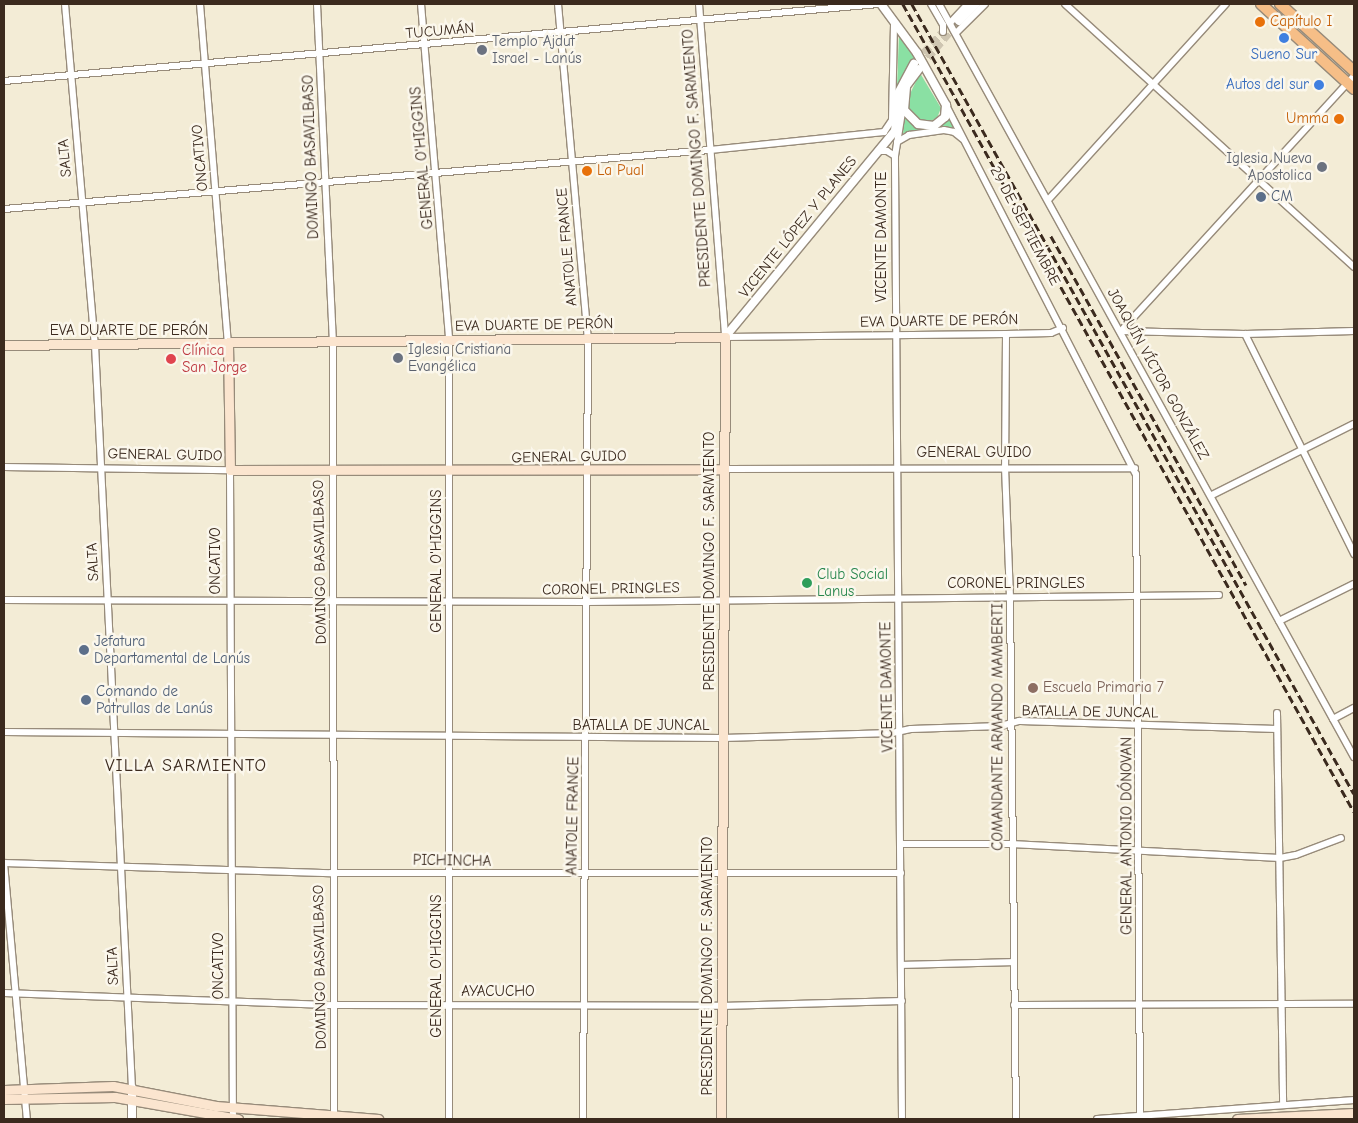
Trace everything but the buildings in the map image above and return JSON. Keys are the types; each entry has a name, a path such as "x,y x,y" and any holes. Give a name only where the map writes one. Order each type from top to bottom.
{"main road":[{"path":"1261,4 1352,83"},
{"path":"1280,4 1354,71"},
{"name":"EVA DUARTE DE PERÓN","path":"4,345 96,346 333,341 725,337"},
{"name":"PRESIDENTE DOMINGO F. SARMIENTO","path":"721,1119 725,337"},
{"name":"ONCATIVO","path":"228,344 230,470"},
{"name":"GENERAL GUIDO","path":"230,470 332,472 724,469"},
{"path":"4,1099 25,1094 132,1088 234,1108 334,1118 378,1119"},
{"path":"4,1090 25,1094 132,1100 238,1119"},
{"path":"1237,1119 1354,1113"}],"street":[{"name":"SALTA","path":"65,4 96,346 116,733 132,1119"},
{"name":"ONCATIVO","path":"200,4 217,191 228,344"},
{"name":"DOMINGO BASAVILBASO","path":"317,4 333,341 334,736 331,873 335,1005 334,1118"},
{"name":"GENERAL O'HIGGINS","path":"421,4 449,340 449,1119"},
{"name":"ANATOLE FRANCE","path":"558,4 588,338 583,1119"},
{"name":"PRESIDENTE DOMINGO F. SARMIENTO","path":"699,4 725,337"},
{"name":"TUCUMÁN","path":"4,81 561,34 880,4"},
{"name":"29 DE SEPTIEMBRE","path":"880,4 917,53 946,105 1135,468"},
{"path":"931,4 943,25 942,32"},
{"name":"JOAQUÍN VÍCTOR GONZÁLEZ","path":"939,4 1212,495 1354,757"},
{"path":"950,22 968,4"},
{"path":"959,22 976,4"},
{"path":"956,33 985,4"},
{"path":"1065,4 1354,267"},
{"path":"1048,200 1226,4"},
{"name":"VICENTE DAMONTE","path":"894,24 893,135 895,156 902,1119"},
{"path":"893,135 897,128 899,92 916,66 906,86 903,105 912,120 926,127 943,120 946,105"},
{"path":"1121,331 1258,180 1352,83"},
{"name":"VICENTE DAMONTE","path":"893,135 903,105"},
{"path":"4,209 436,171 865,136 909,135 944,130 954,132 966,142"},
{"name":"VICENTE LÓPEZ Y PLANES","path":"725,337 893,135"},
{"path":"878,151 887,151 895,156"},
{"name":"EVA DUARTE DE PERÓN","path":"725,337 1052,333 1063,328"},
{"path":"1121,331 1245,334 1354,331"},
{"name":"COMANDANTE ARMANDO MAMBERTI","path":"1006,334 1005,467 1010,598 1011,844 1016,1119"},
{"path":"1245,334 1354,554"},
{"path":"1212,495 1354,424"},
{"name":"GENERAL GUIDO","path":"4,467 230,470"},
{"name":"GENERAL GUIDO","path":"724,469 896,467 1135,468"},
{"name":"GENERAL ANTONIO DÓNOVAN","path":"1135,468 1140,851 1140,1114"},
{"name":"ONCATIVO","path":"230,470 229,600 233,1119"},
{"path":"1279,621 1354,584"},
{"name":"CORONEL PRINGLES","path":"4,600 587,602 898,597 1010,598 1219,595"},
{"path":"1333,719 1354,708"},
{"path":"1276,713 1283,1105"},
{"name":"BATALLA DE JUNCAL","path":"4,732 723,738 900,731 1010,724 1019,721 1277,730"},
{"path":"901,844 1011,844 1280,858 1296,855 1340,838"},
{"path":"4,863 27,1119"},
{"name":"PICHINCHA","path":"4,863 331,873 585,875 901,873"},
{"path":"902,965 1014,962"},
{"name":"AYACUCHO","path":"4,993 232,999 335,1005 721,1006 902,1001"},
{"path":"1014,1005 1354,1004"},
{"path":"1097,1119 1140,1114 1354,1100"}],"green space":[{"path":"899,34 915,58 897,87"},
{"path":"920,73 941,108 937,118 928,122 917,119 908,107 908,98"},
{"path":"905,116 920,128 948,116 957,132 944,129 903,133"}],"tunnel":[{"path":"920,67 959,21"},
{"path":"916,62 943,32"}],"railway":[{"path":"903,4 1354,812"},
{"path":"912,4 1354,794"},
{"path":"1051,236 1246,585"}],"place":[{"name":"Capítulo I","path":"1260,22"},
{"name":"Sueno Sur","path":"1284,38"},
{"name":"Templo Ajdut Israel - Lanús","path":"482,50"},
{"name":"Autos del sur","path":"1319,85"},
{"name":"Umma","path":"1339,119"},
{"name":"Iglesia Nueva Apostolica","path":"1322,167"},
{"name":"La Pual","path":"587,171"},
{"name":"CM","path":"1261,197"},
{"name":"Iglesia Cristiana Evangélica","path":"398,358"},
{"name":"Clínica San Jorge","path":"171,359"},
{"name":"Club Social Lanus","path":"807,583"},
{"name":"Jefatura Departamental de Lanús","path":"84,650"},
{"name":"Escuela Primaria 7","path":"1033,688"},
{"name":"Comando de Patrullas de Lanús","path":"86,700"}],"district":[{"name":"VILLA SARMIENTO","path":"186,766"}]}
